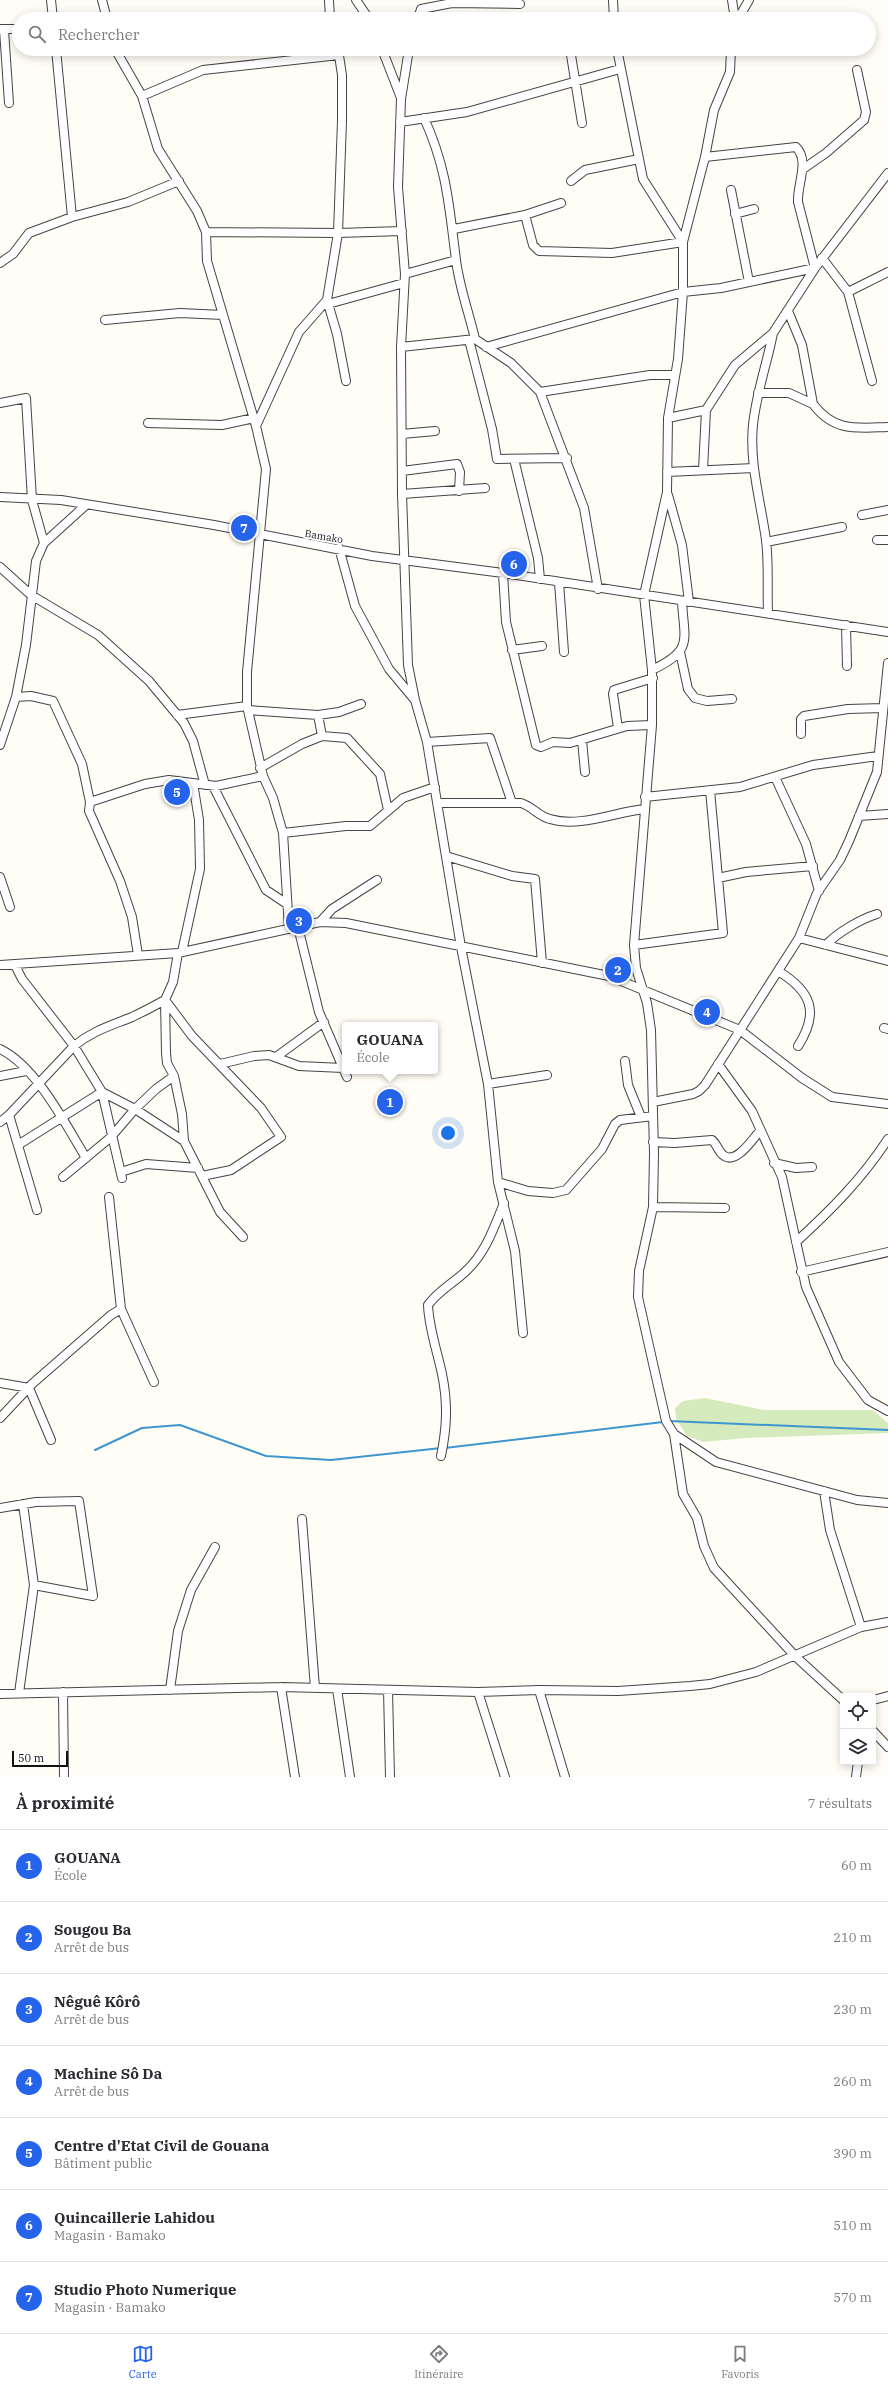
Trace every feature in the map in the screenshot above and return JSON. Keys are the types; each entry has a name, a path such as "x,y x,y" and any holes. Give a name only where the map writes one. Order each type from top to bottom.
{"street":[{"path":"51,0 52,12"},
{"path":"102,0 105,12"},
{"path":"329,0 330,12"},
{"path":"356,0 364,12"},
{"path":"613,0 614,12"},
{"path":"732,0 735,12"},
{"path":"741,12 749,0"},
{"path":"420,12 421,9 425,7 468,1 520,4"},
{"path":"2,29 9,103"},
{"path":"57,56 72,217"},
{"path":"119,56 142,96 158,149 198,211 206,232 207,261 255,422 266,469 247,672 248,708 261,772 273,798 283,832 289,929"},
{"path":"142,96 203,70 308,56"},
{"path":"338,56 342,121 338,233 327,302 346,381"},
{"path":"385,56 401,99"},
{"path":"408,56 401,99 398,187 404,279 401,347 402,494 408,665 415,700 427,742 461,947 488,1084 498,1182 515,1251 523,1333"},
{"path":"571,56 582,123"},
{"path":"618,56 643,179 683,242"},
{"path":"730,56 730,72 714,110 705,156 683,242 684,292 675,375 668,418 667,492 644,595 653,674 652,725 634,944 636,968 643,990 651,1030 653,1207 639,1271 638,1296 666,1421 674,1434 683,1494 697,1518 704,1546 714,1568 795,1656 840,1697"},
{"path":"400,122 466,112 620,69"},
{"path":"803,169 826,153 864,120 866,112 857,70"},
{"path":"424,118 444,169 454,229 456,260 492,429 495,457 500,460 567,458"},
{"path":"705,156 790,146 796,147 801,152 803,169 797,191 798,202 815,268"},
{"path":"571,181 585,170 639,159"},
{"path":"703,470 706,410 735,365 773,333 822,258 888,173"},
{"path":"0,263 13,254 28,233 72,217 128,202 179,182"},
{"path":"731,190 749,282"},
{"path":"454,229 525,216 561,203"},
{"path":"735,214 754,209"},
{"path":"525,216 533,245 539,251 612,253 683,242"},
{"path":"206,232 338,233 402,231"},
{"path":"822,258 848,292 872,381"},
{"path":"255,422 299,332 327,302 404,279 456,260"},
{"path":"486,346 684,292 749,282 815,268"},
{"path":"848,292 888,272"},
{"path":"788,311 802,345 813,404 818,411 836,425 852,428 888,427"},
{"path":"105,320 180,313 223,315"},
{"path":"768,613 766,542 754,468 752,426 758,393 766,368 773,333"},
{"path":"401,347 472,340 486,346 511,363 540,392 567,458 584,508 598,589"},
{"path":"540,392 650,375 675,375"},
{"path":"758,393 789,393 813,404"},
{"path":"0,401 26,398 32,500 44,543"},
{"path":"668,418 706,410"},
{"path":"148,423 222,425 255,422"},
{"path":"402,434 435,431"},
{"path":"514,459 538,558 540,579"},
{"path":"402,470 457,464 460,472 459,491"},
{"path":"667,472 754,468"},
{"path":"402,494 485,488"},
{"path":"618,728 613,694 614,690 653,674 680,652 684,641 686,601 682,545 667,492"},
{"name":"Bamako","path":"0,497 32,500 61,500 162,516 260,535 340,548 372,556 503,573 598,589 888,632"},
{"path":"0,745 16,697 26,645 36,561 44,543 86,504"},
{"path":"862,515 888,510"},
{"path":"766,542 842,527"},
{"path":"877,540 888,540"},
{"path":"340,548 355,606 389,669 415,700"},
{"path":"0,567 31,595 98,635 149,681 184,723 209,785 266,890 287,904"},
{"path":"503,573 506,622 536,745 582,740 618,728 638,724 652,725"},
{"path":"559,582 564,652"},
{"path":"846,625 846,666"},
{"path":"512,650 542,646"},
{"path":"680,652 688,689 694,698 706,701 732,699"},
{"path":"653,1102 699,1091 711,1077 799,938 819,891 840,860 877,772 888,663"},
{"path":"16,697 31,696 53,701 82,764 90,802 89,811 120,881 132,917 138,955"},
{"path":"177,715 228,707 318,715 339,712 361,704"},
{"path":"801,734 801,718 804,716 848,709 883,708"},
{"path":"318,715 322,736"},
{"path":"90,802 145,784 169,780 209,785 261,772 302,744 322,736 347,738 380,774 388,810"},
{"path":"427,742 490,738 512,803"},
{"path":"582,740 585,772"},
{"path":"645,797 740,787 813,765 878,756"},
{"path":"775,777 806,844 814,866 819,891"},
{"path":"193,783 199,820 200,869 174,982 165,1000 167,1063 174,1076 182,1114 184,1141 220,1212 243,1237"},
{"path":"283,832 346,826 370,826 403,798 435,787"},
{"path":"634,944 723,933 710,790"},
{"path":"438,803 528,804 543,817 556,820 590,819 621,812 645,809"},
{"path":"859,816 888,814"},
{"path":"446,856 512,876 535,879 542,963"},
{"path":"718,878 746,872 814,866"},
{"path":"0,877 10,907"},
{"path":"320,922 332,909 377,880"},
{"path":"826,945 833,938 850,928 861,919 878,914"},
{"path":"0,965 180,952 320,922 346,923 609,976 740,1030 802,1078 832,1096 888,1104"},
{"path":"298,927 307,970 324,1022 342,1066"},
{"path":"799,938 888,961"},
{"path":"15,965 22,979 74,1046 102,1092 111,1137 122,1175 146,1164 198,1168"},
{"path":"778,971 794,981 802,989 810,1008 811,1015 805,1035 798,1046"},
{"path":"0,1122 9,1115 74,1046 101,1027 132,1017 165,1000"},
{"path":"165,1000 192,1036 261,1108 280,1136 231,1170 202,1176"},
{"path":"276,1057 324,1022"},
{"path":"0,1050 13,1055 50,1099 86,1158"},
{"path":"220,1064 254,1056 276,1057 299,1066 342,1068"},
{"path":"625,1061 628,1085 642,1117"},
{"path":"718,1064 752,1111 774,1163 782,1177 801,1272 806,1288 839,1362 868,1400 888,1411"},
{"path":"0,1076 26,1071"},
{"path":"488,1084 547,1075"},
{"path":"63,1177 111,1137 135,1109 174,1076"},
{"path":"102,1092 135,1109 184,1141"},
{"path":"18,1145 102,1092"},
{"path":"9,1115 37,1210"},
{"path":"498,1182 528,1191 553,1193 566,1190 602,1149 615,1124 620,1120 653,1116"},
{"path":"653,1142 675,1143 712,1140 724,1156 729,1157 740,1153 760,1131"},
{"path":"796,1242 853,1187 869,1168 888,1139"},
{"path":"774,1163 796,1168 812,1167"},
{"path":"109,1198 121,1309 154,1382"},
{"path":"441,1456 447,1424 442,1375 429,1324 428,1305 436,1294 465,1272 483,1250 493,1232 504,1203"},
{"path":"653,1207 726,1208"},
{"path":"801,1272 888,1252"},
{"path":"0,1418 29,1388 111,1315 121,1309"},
{"path":"0,1383 29,1388"},
{"path":"29,1388 51,1440"},
{"path":"674,1434 716,1462 857,1500 888,1504"},
{"path":"824,1491 830,1530 861,1628"},
{"path":"0,1508 36,1502 78,1501 93,1596 34,1585"},
{"path":"19,1693 34,1585 23,1504"},
{"path":"302,1519 315,1688"},
{"path":"170,1690 178,1631 191,1590 215,1547"},
{"path":"0,1694 281,1688 478,1692 539,1690 618,1691 710,1684 756,1672 861,1628 888,1622"},
{"path":"281,1688 295,1777"},
{"path":"337,1689 350,1777"},
{"path":"388,1690 390,1777"},
{"path":"539,1690 565,1777"},
{"path":"63,1692 64,1777"},
{"path":"478,1692 505,1777"},
{"path":"876,1699 888,1696"},
{"path":"876,1734 888,1747"},
{"path":"856,1777 858,1765"}],"green space":[{"path":"705,1398 764,1410 873,1410 888,1423 888,1433 745,1438 703,1442 687,1436 676,1419 675,1408 683,1401"}],"waterway":[{"path":"669,1421 888,1430"},
{"path":"445,1448 663,1422"},
{"path":"95,1450 142,1428 180,1425 266,1456 331,1460 441,1448"}],"place":[{"name":"Studio Photo Numerique","path":"244,528"},
{"name":"Quincaillerie Lahidou","path":"514,564"},
{"name":"Centre d'Etat Civil de Gouana","path":"177,792"},
{"name":"Nêguê Kôrô","path":"299,921"},
{"name":"Sougou Ba","path":"618,970"},
{"name":"Machine Sô Da","path":"707,1012"},
{"name":"GOUANA","path":"390,1102"}]}
